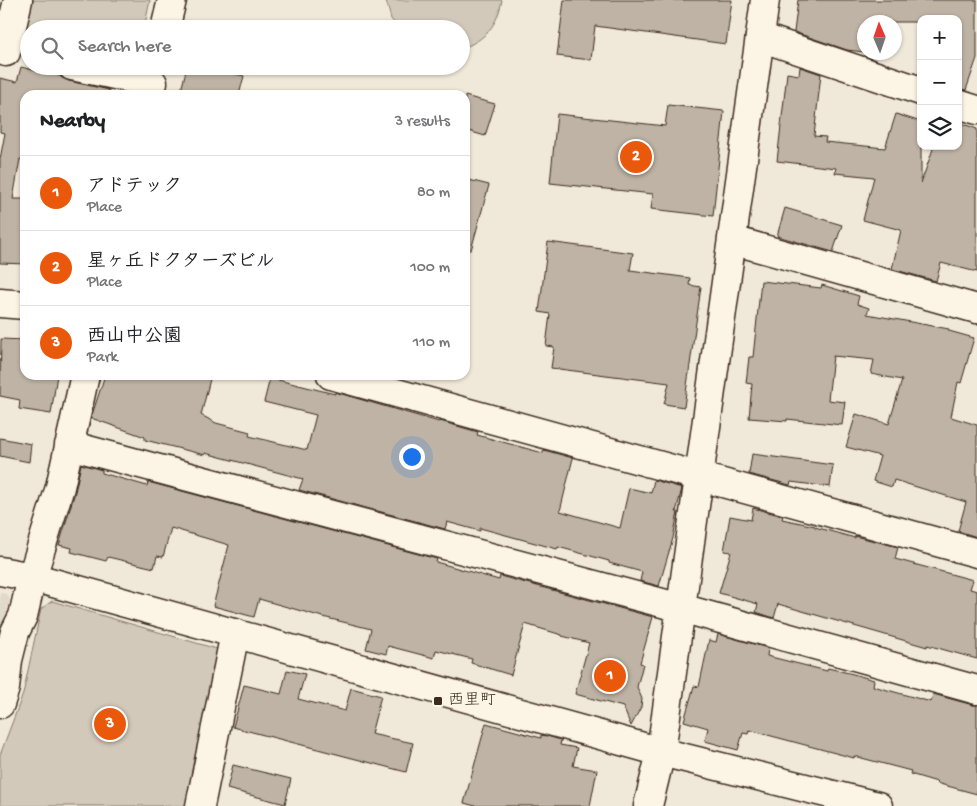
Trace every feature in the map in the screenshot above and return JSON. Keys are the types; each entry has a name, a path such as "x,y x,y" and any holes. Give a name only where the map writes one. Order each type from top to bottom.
{"street":[{"path":"12,54 18,0"},
{"path":"167,20 172,0"},
{"path":"648,806 661,752 765,0"},
{"path":"760,36 917,90"},
{"path":"118,75 153,82"},
{"path":"961,105 977,110"},
{"path":"732,240 977,309"},
{"path":"0,302 20,304"},
{"path":"0,704 5,688 8,660 15,632 24,616 32,577 60,487 84,380"},
{"path":"350,380 977,553"},
{"path":"69,445 681,608 977,690"},
{"path":"0,571 32,577 661,752 878,806"},
{"path":"200,806 235,634"}],"shaded area":[{"path":"22,0 150,0 146,20 22,20"},
{"path":"386,0 502,0 497,17 489,30 484,36 470,45 470,20 391,19"},
{"path":"0,593 7,594 10,600 0,638"},
{"path":"52,601 217,649 223,658 191,806 0,806 0,755 23,694 41,609"}],"building":[{"path":"564,0 732,0 726,44 595,26 591,60 557,56"},
{"path":"798,0 977,0 977,58 966,90 962,90 962,15 917,15 917,22 902,22 902,15 857,15 857,51 847,50 794,32"},
{"path":"800,67 821,74 814,136 826,137 825,142 885,148 896,114 917,121 917,150 921,150 921,183 933,150 962,150 962,123 977,129 977,272 941,263 936,281 892,269 901,230 863,220 874,177 835,173 836,168 777,161 787,73 799,75"},
{"path":"20,71 20,75 57,75 69,81 109,90 20,90 20,159 13,199 20,199 20,264 0,263 0,159 5,133 0,132 0,78 17,82"},
{"path":"185,75 244,76 240,90 181,90"},
{"path":"470,97 495,104 485,136 470,132"},
{"path":"668,105 724,111 713,216 651,209 653,194 550,183 557,114 665,126"},
{"path":"470,180 489,185 470,250"},
{"path":"785,208 842,225 833,252 777,236"},
{"path":"548,242 633,253 630,270 690,278 689,285 701,287 684,407 664,404 669,383 551,368 554,347 546,346 550,314 539,312"},
{"path":"761,281 821,288 822,285 859,296 857,304 869,308 867,314 949,329 949,331 974,338 961,383 958,382 951,417 977,425 977,537 958,531 966,502 894,480 892,487 873,481 880,456 846,447 856,414 889,424 902,380 871,374 874,360 833,356 828,400 845,402 842,425 787,419 787,421 749,418 752,384 746,383 749,357 753,357"},
{"path":"1,339 20,340 20,380 56,380 51,414 19,409 20,400 0,396"},
{"path":"103,380 210,380 201,415 216,423 250,432 249,436 307,450 316,415 264,402 270,380 278,380 335,394 335,392 478,432 477,435 543,453 544,450 573,458 560,511 620,528 629,488 651,493 654,480 682,488 676,512 678,512 673,538 659,586 640,581 642,572 558,547 557,549 480,528 480,531 447,522 445,529 299,490 303,479 205,453 205,455 145,440 145,437 91,418"},
{"path":"0,438 31,444 29,462 0,456"},
{"path":"752,454 833,465 830,487 791,482 790,485 749,474"},
{"path":"81,464 102,470 102,473 147,486 148,482 437,559 436,562 499,580 500,576 653,617 640,663 643,664 637,687 642,699 641,707 631,726 623,707 575,694 589,643 525,624 511,675 471,663 472,659 436,650 434,658 388,646 386,654 366,649 371,629 259,599 254,617 213,606 229,545 171,528 163,557 157,556 154,568 108,557 106,561 71,552 72,548 59,545 75,492"},
{"path":"753,508 783,516 782,519 898,547 895,559 973,580 970,589 977,591 977,659 927,645 927,647 778,604 774,618 756,612 758,604 719,593 731,552 724,551 730,516 751,520"},
{"path":"718,634 768,648 767,656 827,671 828,668 853,674 874,680 873,686 931,702 933,694 977,705 977,794 910,774 911,771 749,730 748,734 743,733 738,750 705,741 708,728 684,721 694,686 699,687 709,640 716,642"},
{"path":"287,670 305,674 298,699 345,711 351,688 381,696 371,734 413,743 406,772 233,727 244,685 281,694"},
{"path":"486,723 541,738 541,735 547,736 561,740 560,745 577,748 573,766 597,770 590,806 475,806 464,803"},
{"path":"233,765 291,779 285,804 227,789"}],"place":[{"name":"星ヶ丘ドクターズビル","path":"636,157"},
{"name":"アドテック","path":"610,676"},
{"name":"西里町","path":"438,701"},
{"name":"西山中公園","path":"110,724"}]}
